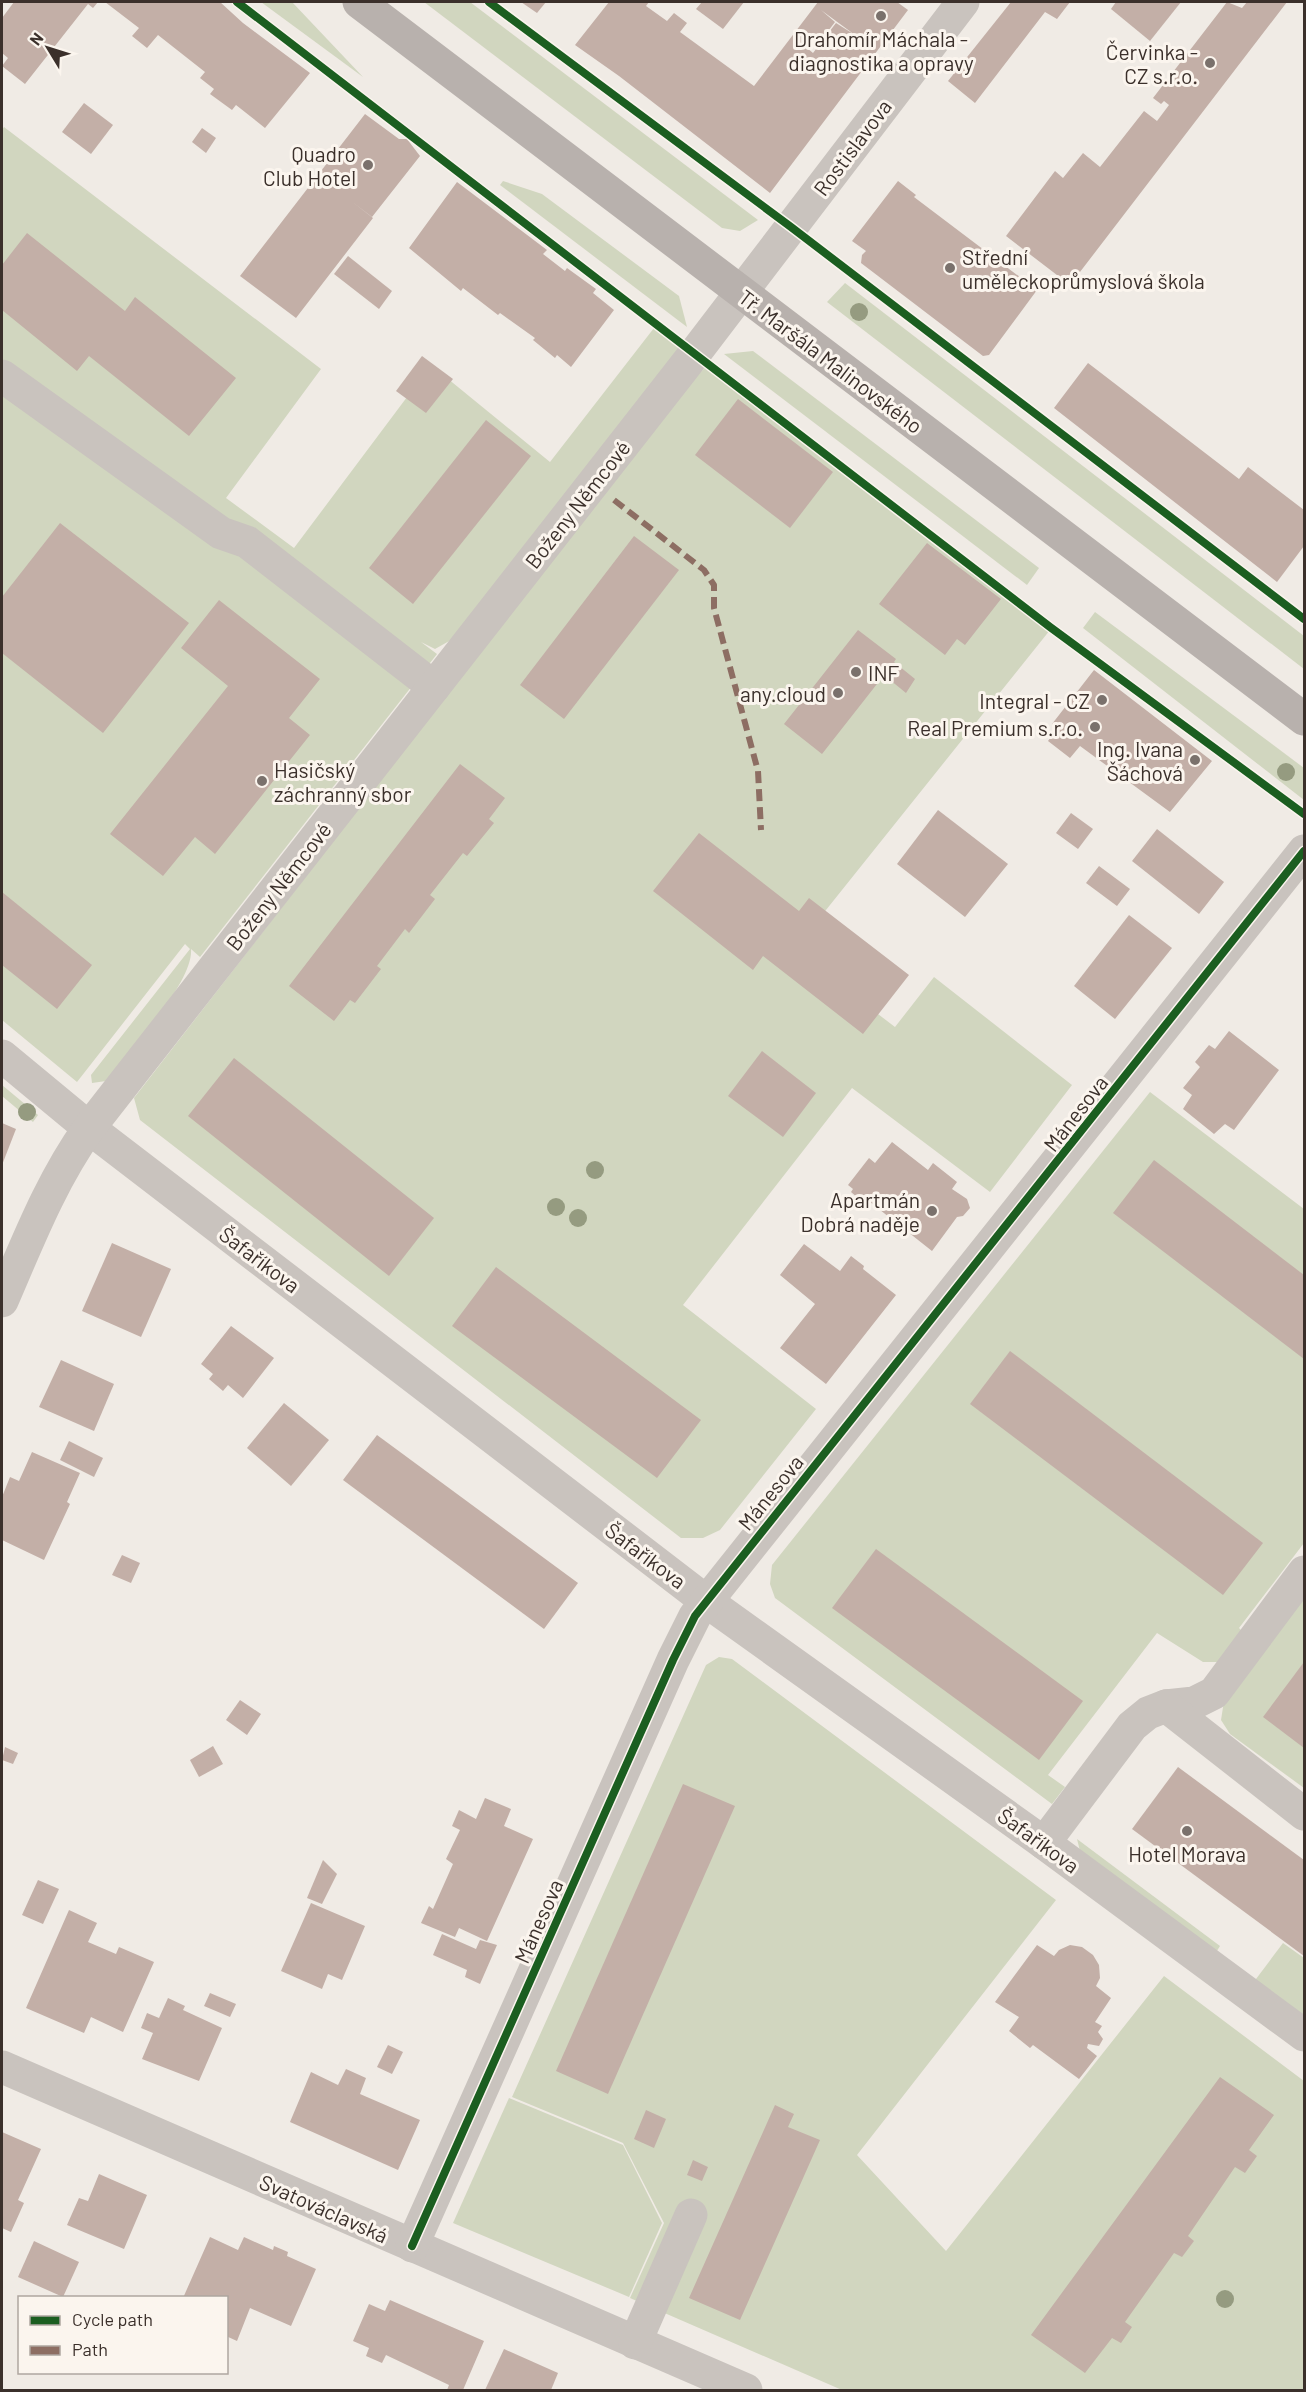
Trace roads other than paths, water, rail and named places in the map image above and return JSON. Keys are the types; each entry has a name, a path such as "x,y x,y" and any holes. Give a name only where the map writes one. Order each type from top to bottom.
{"main road":[{"name":"Tř. Maršála Malinovského","path":"359,2 1305,719"}],"street":[{"name":"Rostislavova","path":"741,292 963,2"},
{"name":"Boženy Němcové","path":"2,1301 53,1184 68,1156 741,292"},
{"path":"2,376 221,533 247,542 434,687"},
{"name":"Mánesova","path":"412,2246 673,1660 706,1601 1063,1158 1305,851"},
{"name":"Šafaříkova","path":"2,1056 89,1128 706,1601 1044,1843 1305,2035"},
{"path":"1044,1843 1132,1726 1148,1713 1166,1706 1194,1703 1214,1693 1305,1572"},
{"path":"1166,1706 1305,1814"},
{"name":"Svatováclavská","path":"2,2067 746,2391"},
{"path":"635,2343 691,2215"}],"place":[{"name":"Drahomír Máchala - diagnostika a opravy","path":"881,16"},
{"name":"Červinka - CZ s.r.o.","path":"1210,63"},
{"name":"Quadro Club Hotel","path":"368,165"},
{"name":"Střední uměleckoprůmyslová škola","path":"950,268"},
{"name":"INF","path":"856,672"},
{"name":"any.cloud","path":"838,693"},
{"name":"Integral - CZ","path":"1102,700"},
{"name":"Real Premium s.r.o.","path":"1095,727"},
{"name":"Ing. Ivana Šáchová","path":"1195,760"},
{"name":"Hasičský záchranný sbor","path":"262,781"},
{"name":"Apartmán Dobrá naděje","path":"932,1211"},
{"name":"Hotel Morava","path":"1187,1831"}]}
